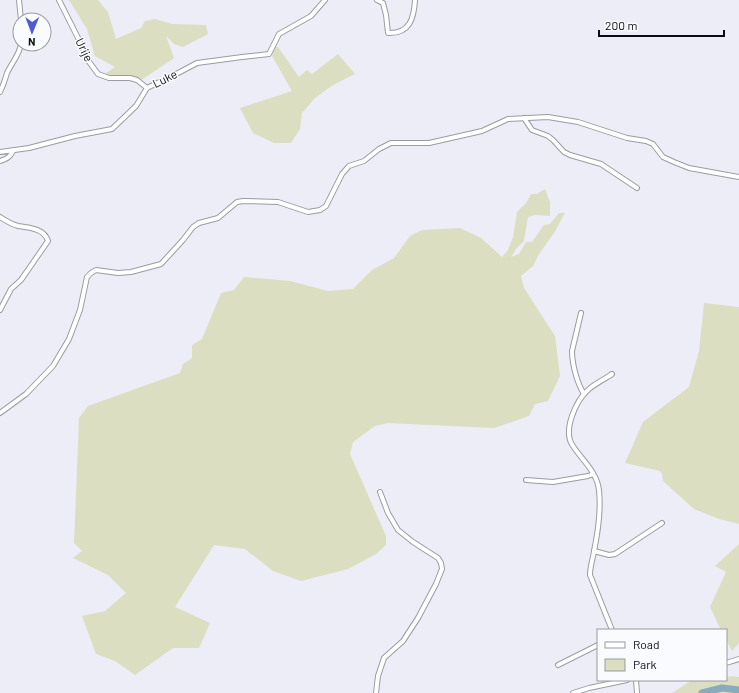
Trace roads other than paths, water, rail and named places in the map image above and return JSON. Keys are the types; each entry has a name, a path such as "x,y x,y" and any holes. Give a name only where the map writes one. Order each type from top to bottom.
{"street":[{"path":"19,0 20,12"},
{"name":"Urije","path":"59,0 87,59 98,74 109,78 130,78 137,80 146,88"},
{"name":"Luke","path":"0,152 29,148 75,136 112,129 136,106 146,88 197,63 269,54 280,34 311,16 325,0"},
{"path":"377,0 383,3 388,33 395,33 407,27 411,22 414,12 415,0"},
{"path":"0,92 10,68 19,52"},
{"path":"0,413 26,394 53,366 69,339 80,310 87,277 91,273 96,270 118,273 131,272 161,264 193,227 199,223 218,218 237,202 278,202 308,212 320,210 326,206 342,174 349,166 364,161 379,149 391,143 429,143 482,131 508,119 548,117 578,122 627,138 646,141 653,144 663,157 689,168 739,177"},
{"path":"524,118 532,130 548,136 564,152 601,164 637,188"},
{"path":"0,160 7,159 13,151"},
{"path":"0,217 16,225 39,230 48,241 21,280 11,289 0,310"},
{"path":"581,313 572,350 572,357 580,386 584,394"},
{"path":"612,374 589,388 571,417 569,425 572,445 587,463 597,480 599,495 594,551 590,565 590,575 612,629"},
{"path":"526,480 553,482 593,474"},
{"path":"376,693 378,676 384,658 403,641 418,618 436,584 442,569 438,558 413,542 398,530 388,513 380,492"},
{"path":"594,551 609,555 615,554 662,523"},
{"path":"558,665 597,646"},
{"path":"727,663 739,659"},
{"path":"573,693 622,681"},
{"path":"636,681 637,693"}],"waterway":[{"path":"0,154 7,154"},
{"path":"702,693 722,688 739,690"}]}
